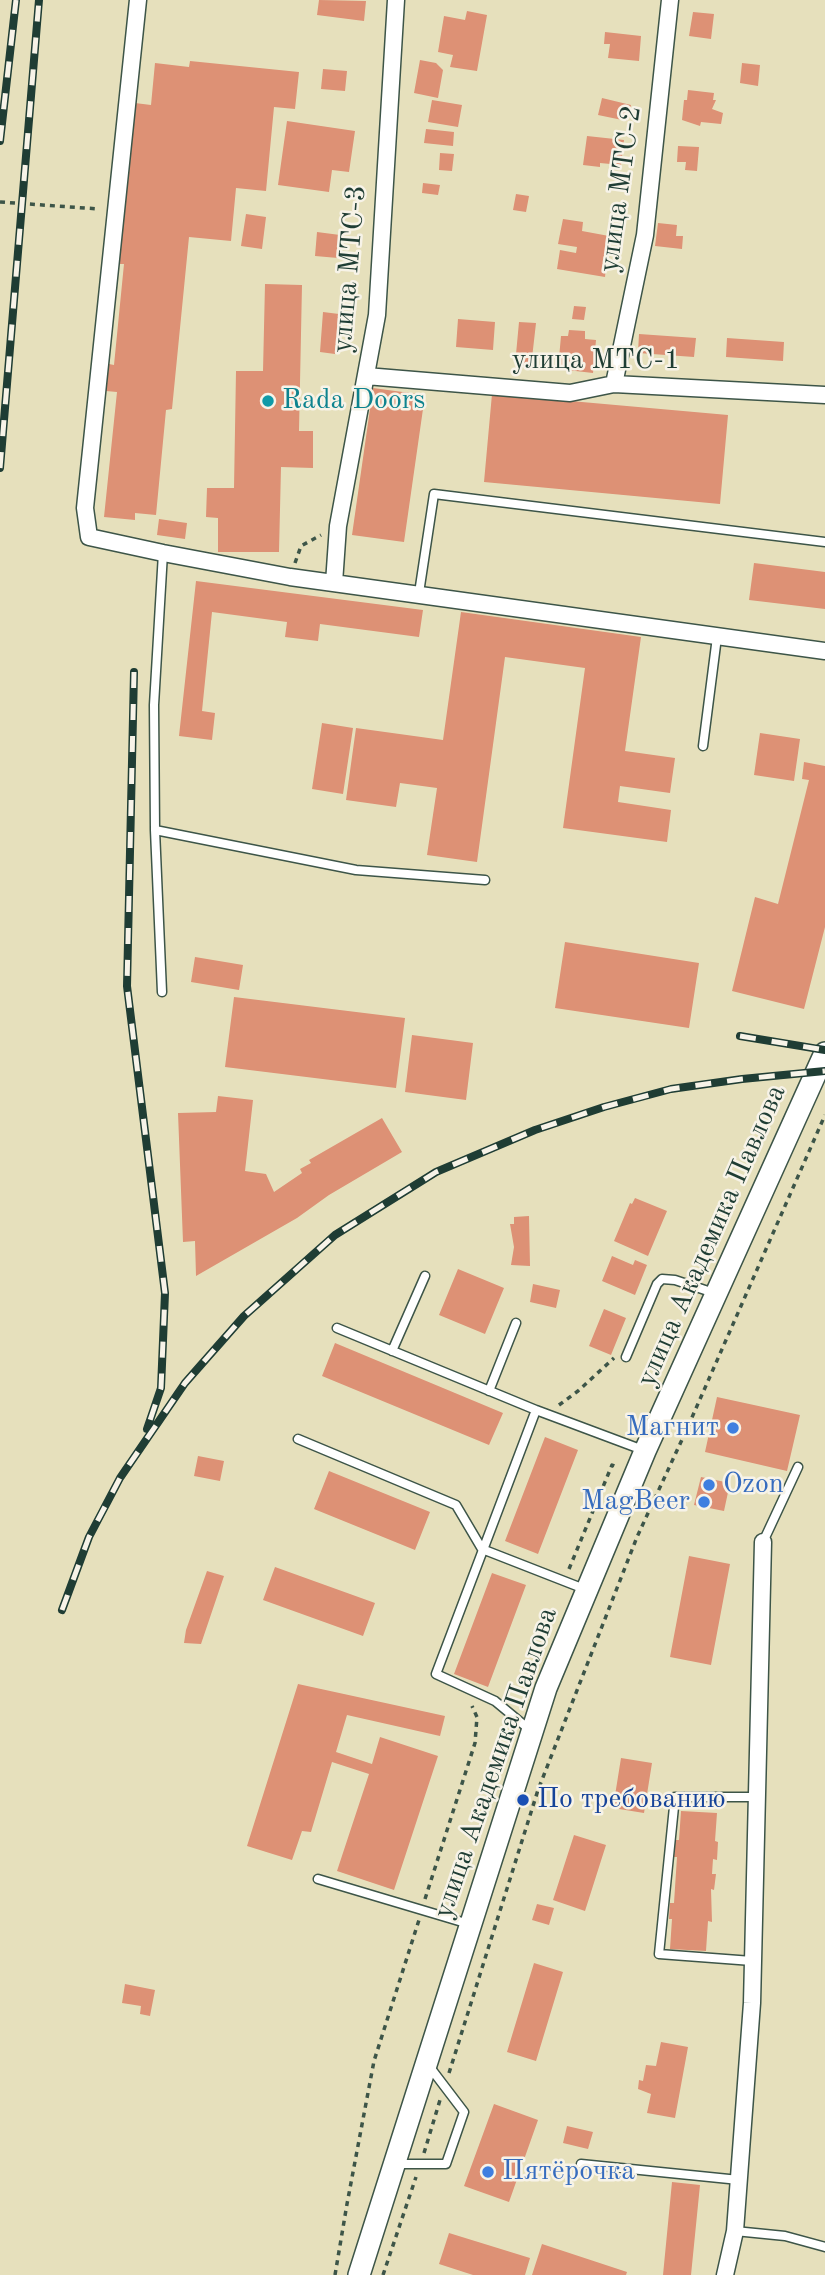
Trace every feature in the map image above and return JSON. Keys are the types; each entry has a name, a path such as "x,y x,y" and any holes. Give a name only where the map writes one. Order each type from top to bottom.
{"street":[{"path":"138,0 85,508 89,537 290,577 825,651"},
{"name":"улица МТС-3","path":"334,583 338,526 377,315 396,0"},
{"name":"улица МТС-2","path":"614,384 645,235 670,0"},
{"name":"улица МТС-1","path":"366,376 570,393 614,384 825,395"},
{"name":"улица Академика Павлова","path":"359,2275 531,1731 569,1630 645,1451 825,1053"},
{"path":"725,2275 735,2231 752,2003 763,1542"}],"lane":[{"path":"419,593 434,494 825,542"},
{"path":"162,992 155,830 154,705 163,553"},
{"path":"703,746 717,637"},
{"path":"155,830 356,870 485,880"},
{"path":"392,1351 425,1276"},
{"path":"626,1357 657,1284 662,1279 675,1280 717,1294"},
{"path":"489,1391 516,1323"},
{"path":"337,1328 536,1410 645,1451"},
{"path":"531,1731 495,1701 436,1674 536,1410"},
{"path":"298,1438 456,1505 482,1549 587,1590"},
{"path":"763,1542 798,1467"},
{"path":"752,1961 659,1954 675,1797 757,1797"},
{"path":"318,1880 470,1924"},
{"path":"394,2164 446,2164 464,2112 426,2062"},
{"path":"581,2164 739,2180"},
{"path":"735,2231 785,2236 825,2247"}],"path":[{"path":"0,202 116,211"},
{"path":"290,577 301,546 338,526"},
{"path":"383,2275 421,2164 538,1790 636,1537 686,1431 825,1115"},
{"path":"335,2275 374,2061 475,1743 477,1717 465,1687"}],"building":[{"path":"319,0 366,1 364,21 317,15"},
{"path":"467,11 487,15 477,71 450,67 453,55 438,52 444,16 465,20"},
{"path":"693,12 714,14 711,39 689,36"},
{"path":"605,32 641,36 639,61 608,58 610,44 604,44"},
{"path":"420,60 436,63 443,70 438,98 414,93"},
{"path":"190,61 299,72 295,109 274,107 266,191 236,188 231,241 189,237 172,409 166,410 156,515 135,513 135,520 104,517 117,392 106,391 109,364 114,365 124,264 119,264 135,103 151,105 155,63 189,67"},
{"path":"742,63 760,65 758,86 740,83"},
{"path":"323,69 347,71 345,91 321,89"},
{"path":"688,90 714,93 713,100 716,100 712,109 723,113 721,124 701,122 700,126 682,120"},
{"path":"602,98 631,105 627,121 598,115"},
{"path":"432,100 462,105 458,127 428,122"},
{"path":"287,121 355,131 349,172 332,170 329,192 278,185"},
{"path":"426,129 454,132 453,146 424,143"},
{"path":"587,136 624,140 621,165 583,165"},
{"path":"678,146 699,147 697,171 685,170 686,162 677,162"},
{"path":"440,153 454,154 452,171 439,170"},
{"path":"423,183 440,185 438,195 422,193"},
{"path":"516,194 529,196 526,212 513,210"},
{"path":"246,214 266,217 262,249 241,246"},
{"path":"563,219 583,222 582,231 609,236 605,277 557,269 560,250 576,253 577,247 558,244"},
{"path":"658,223 677,225 676,236 683,236 682,249 655,246"},
{"path":"317,232 340,235 338,258 315,256"},
{"name":"Rada Doors","path":"265,284 302,285 299,431 313,431 313,468 281,467 279,552 218,552 218,518 206,517 207,488 234,488 236,371 263,371"},
{"path":"574,306 586,307 584,320 572,319"},
{"path":"323,312 339,314 335,354 320,352"},
{"path":"458,319 495,322 493,350 456,347"},
{"path":"519,322 536,323 531,367 515,365"},
{"path":"569,330 585,331 585,339 596,340 593,373 558,369 561,336 568,336"},
{"path":"639,334 696,338 694,357 638,353"},
{"path":"727,338 784,342 783,361 726,357"},
{"path":"373,388 425,395 404,542 352,535"},
{"path":"492,394 728,415 720,504 484,482"},
{"path":"159,519 187,523 185,539 157,535"},
{"path":"754,563 825,572 825,609 749,600"},
{"path":"196,581 423,610 419,637 320,624 318,641 285,637 287,622 212,612 202,711 215,713 212,740 179,736"},
{"path":"461,612 641,637 625,751 675,758 670,793 620,786 618,802 671,810 667,842 563,828 585,668 505,657 477,862 427,855 437,788 400,783 396,807 346,800 356,728 443,740"},
{"path":"322,723 353,728 343,794 312,789"},
{"path":"760,733 800,739 794,781 754,775"},
{"path":"804,762 825,766 825,927 804,1009 732,991 755,897 778,904 809,780 802,779"},
{"path":"565,942 699,963 689,1028 555,1008"},
{"path":"195,957 243,965 239,990 191,982"},
{"path":"234,997 405,1018 396,1088 225,1067"},
{"path":"412,1035 473,1043 466,1100 405,1092"},
{"path":"218,1096 253,1100 245,1171 266,1174 274,1192 302,1173 300,1169 311,1163 309,1160 382,1118 402,1152 329,1195 297,1218 196,1276 195,1241 183,1242 178,1113 216,1112"},
{"path":"635,1198 667,1211 648,1256 614,1241 630,1203 632,1204"},
{"path":"529,1216 530,1266 511,1265 514,1247 510,1224 514,1224 514,1217"},
{"path":"612,1256 633,1265 635,1260 647,1265 635,1295 602,1281"},
{"path":"458,1269 504,1288 485,1334 439,1315"},
{"path":"533,1284 560,1290 556,1308 530,1302"},
{"path":"604,1309 626,1318 611,1355 589,1346"},
{"path":"335,1343 503,1413 489,1445 322,1376"},
{"path":"717,1397 800,1415 787,1471 705,1452"},
{"path":"545,1437 578,1450 538,1554 505,1541"},
{"path":"198,1456 224,1461 220,1481 194,1476"},
{"path":"329,1471 430,1512 415,1550 314,1509"},
{"path":"701,1477 730,1483 724,1511 694,1505"},
{"path":"689,1556 730,1564 711,1665 670,1657"},
{"path":"275,1567 375,1603 363,1636 263,1600"},
{"path":"207,1571 224,1576 201,1644 184,1643 186,1630"},
{"path":"492,1573 526,1585 488,1687 454,1674"},
{"path":"298,1684 445,1716 440,1736 347,1715 336,1752 372,1764 380,1737 438,1756 394,1890 337,1871 369,1774 332,1762 311,1832 302,1831 292,1860 247,1846"},
{"path":"621,1758 652,1763 644,1813 613,1808"},
{"path":"681,1811 717,1813 717,1860 713,1859 712,1874 716,1874 714,1890 711,1889 712,1922 708,1921 706,1951 670,1949 670,1903 674,1903 677,1857 674,1857 675,1840 679,1840"},
{"path":"574,1835 606,1845 585,1911 553,1900"},
{"path":"537,1904 554,1908 549,1925 532,1920"},
{"path":"534,1963 563,1972 536,2061 507,2052"},
{"path":"125,1984 155,1990 150,2016 140,2014 141,2006 122,2003"},
{"path":"661,2042 688,2047 675,2118 647,2113 651,2094 638,2089 639,2080 643,2081 646,2065 656,2066"},
{"path":"494,2104 538,2120 509,2202 464,2186"},
{"path":"567,2126 593,2132 588,2149 563,2143"},
{"path":"672,2182 700,2185 691,2275 663,2275"},
{"path":"449,2233 530,2258 525,2275 473,2275 439,2264"},
{"path":"542,2244 627,2272 626,2275 532,2275"}],"railway":[{"path":"0,141 16,0"},
{"path":"0,468 39,0"},
{"path":"134,672 127,986 165,1293 161,1388 147,1429"},
{"path":"740,1036 825,1050"},
{"path":"62,1610 89,1537 120,1478 185,1383 244,1316 335,1235 436,1172 535,1130 604,1107 671,1089 825,1071"}],"place":[{"name":"Rada Doors","path":"268,401"},
{"name":"Магнит","path":"733,1428"},
{"name":"Ozon","path":"709,1485"},
{"name":"MagBeer","path":"704,1502"},
{"name":"По требованию","path":"523,1800"},
{"name":"Пятёрочка","path":"488,2172"}]}
